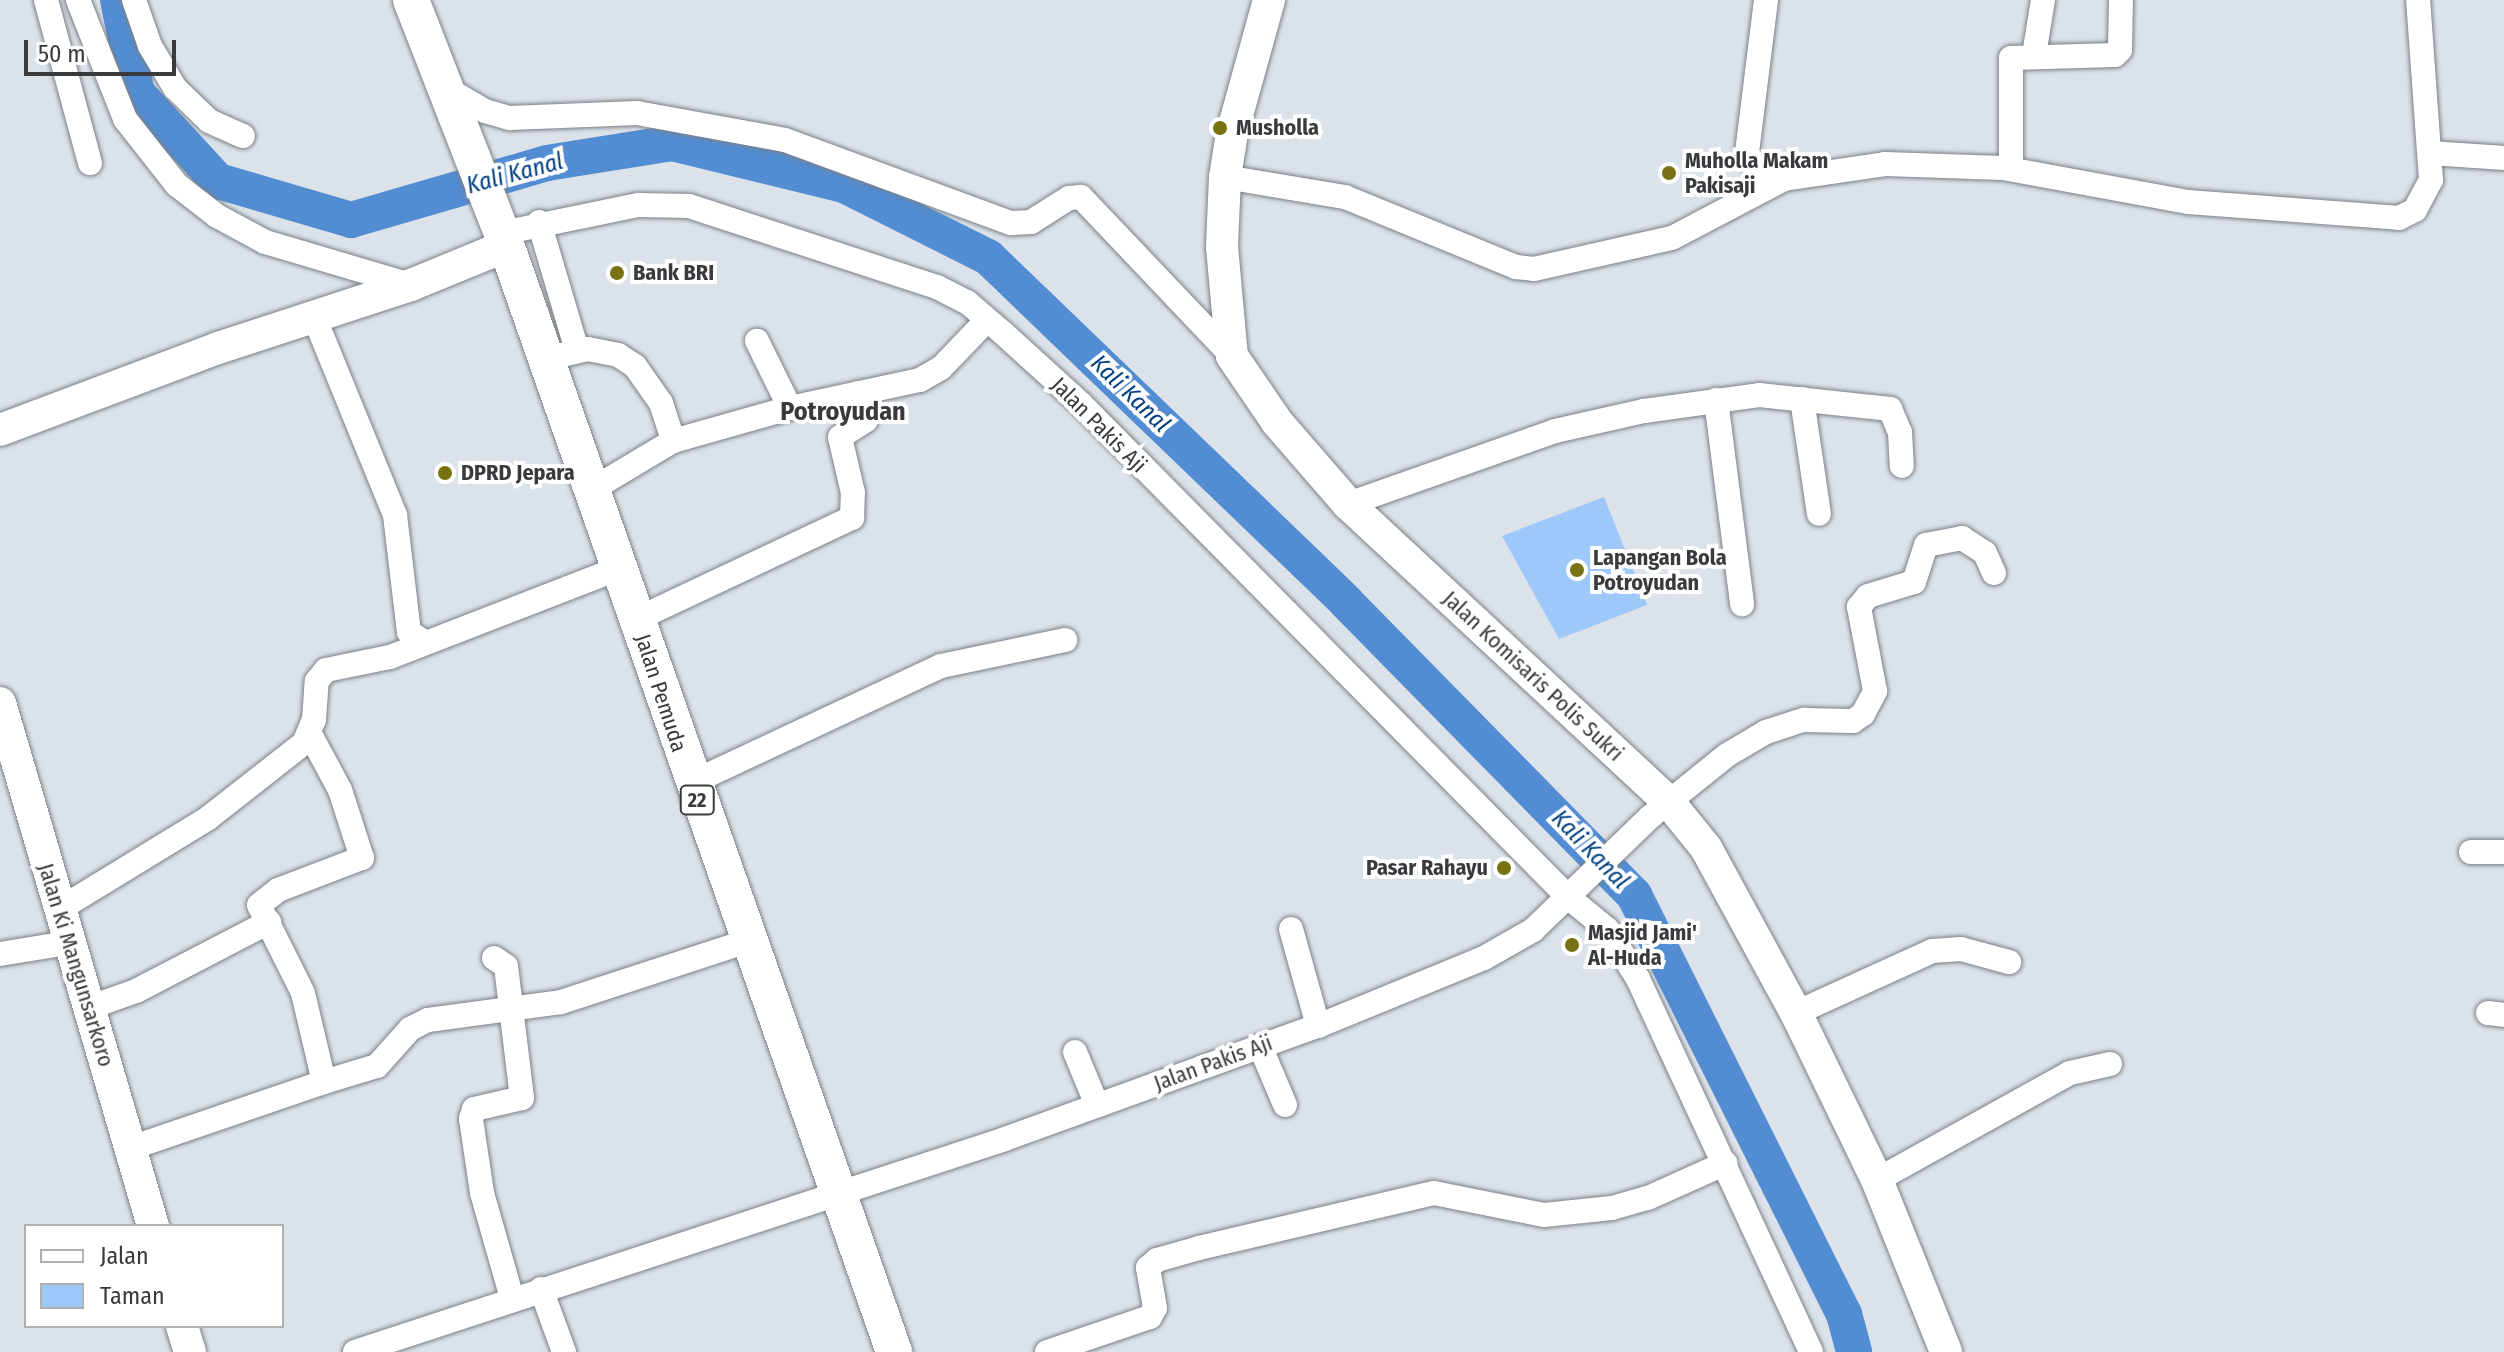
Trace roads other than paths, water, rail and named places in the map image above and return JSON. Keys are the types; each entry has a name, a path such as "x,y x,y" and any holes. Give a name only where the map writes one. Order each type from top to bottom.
{"highway":[{"name":"22","path":"411,0 500,231"},
{"name":"Jalan Pemuda","path":"500,231 561,354 591,490 691,783 894,1352"}],"main road":[{"name":"Jalan Komisaris Polis Sukri","path":"1269,0 1232,133 1225,177 1222,247 1232,356 1270,412 1348,504 1659,809 1706,848 1796,1013 1877,1180 1946,1352"},
{"path":"0,430 218,348 315,319 411,285 500,231"},
{"name":"Jalan Ki Mangunsarkoro","path":"0,703 10,773 58,910 152,1224"},
{"path":"183,1328 190,1352"}],"street":[{"path":"46,0 90,163"},
{"path":"78,0 125,119 177,185 217,216 265,242 411,285"},
{"path":"134,0 150,46 175,88 209,121 243,136"},
{"path":"1766,0 1747,153 1757,169 1807,173 1885,164 2011,169 2188,202 2399,218 2425,197 2431,153 2418,0"},
{"path":"2034,55 2043,0"},
{"path":"2011,169 2008,66 2013,56 2115,55 2120,50 2121,0"},
{"path":"451,100 510,118 637,113 785,140 1011,223 1031,222 1069,198 1081,197 1232,356"},
{"path":"2431,153 2504,158"},
{"path":"1225,177 1345,197 1516,267 1534,269 1672,238 1760,190 1807,173"},
{"name":"Jalan Pakis Aji","path":"500,231 639,205 689,206 926,282 952,293 987,320 1081,404 1607,929 1622,951 1726,1163 1811,1352"},
{"path":"539,222 561,354 604,350 635,366 661,403 673,441"},
{"path":"315,319 395,515 409,632 424,642"},
{"path":"591,490 673,441 790,408 920,380 941,368 987,320"},
{"path":"757,341 790,408"},
{"path":"637,619 852,518 853,493 840,437 866,420 858,393"},
{"path":"1348,504 1555,431 1716,400 1759,395 1890,409 1900,432 1902,466"},
{"path":"1802,399 1819,514"},
{"path":"1716,400 1742,604"},
{"path":"1572,892 1659,809 1766,732 1804,720 1853,721 1863,714 1875,691 1859,607 1868,596 1914,582 1926,545 1962,538 1985,553 1994,573"},
{"path":"324,1082 303,993 260,900 362,858 340,790 310,734 314,690 326,670 390,657 619,568"},
{"path":"691,783 941,666 1065,640"},
{"path":"58,910 207,819 310,734"},
{"path":"2471,852 2504,852"},
{"name":"Jalan Pakis Aji","path":"368,1350 512,1298 840,1194 1318,1026 1484,958 1533,930 1572,892"},
{"path":"88,1008 136,991 269,922"},
{"path":"1291,929 1318,1026"},
{"path":"131,1148 377,1066 417,1024 561,1002 748,941"},
{"path":"0,954 68,943"},
{"path":"1796,1013 1932,951 1961,949 2009,962"},
{"path":"494,958 506,966 522,1098 474,1109 471,1119 482,1193 512,1298"},
{"path":"1260,1046 1285,1105"},
{"path":"1075,1052 1097,1105"},
{"path":"1877,1180 2070,1073 2110,1064"},
{"path":"1047,1352 1150,1317 1155,1308 1148,1268 1157,1260 1199,1248 1434,1193 1544,1215 1612,1208 1648,1198 1726,1163"},
{"path":"541,1289 564,1352"}],"waterway":[{"name":"Kali Kanal","path":"118,0 137,93 218,181 351,220 547,163 672,143 844,185 988,257 1346,602 1634,895 1844,1314 1854,1352"}],"place":[{"name":"Musholla","path":"1220,128"},
{"name":"Muholla Makam Pakisaji","path":"1669,173"},
{"name":"Bank BRI","path":"617,273"},
{"name":"DPRD Jepara","path":"445,473"},
{"name":"Lapangan Bola Potroyudan","path":"1577,570"},
{"name":"Pasar Rahayu","path":"1504,868"},
{"name":"Masjid Jami' Al-Huda","path":"1572,945"}],"district":[{"name":"Potroyudan","path":"843,412"}]}
